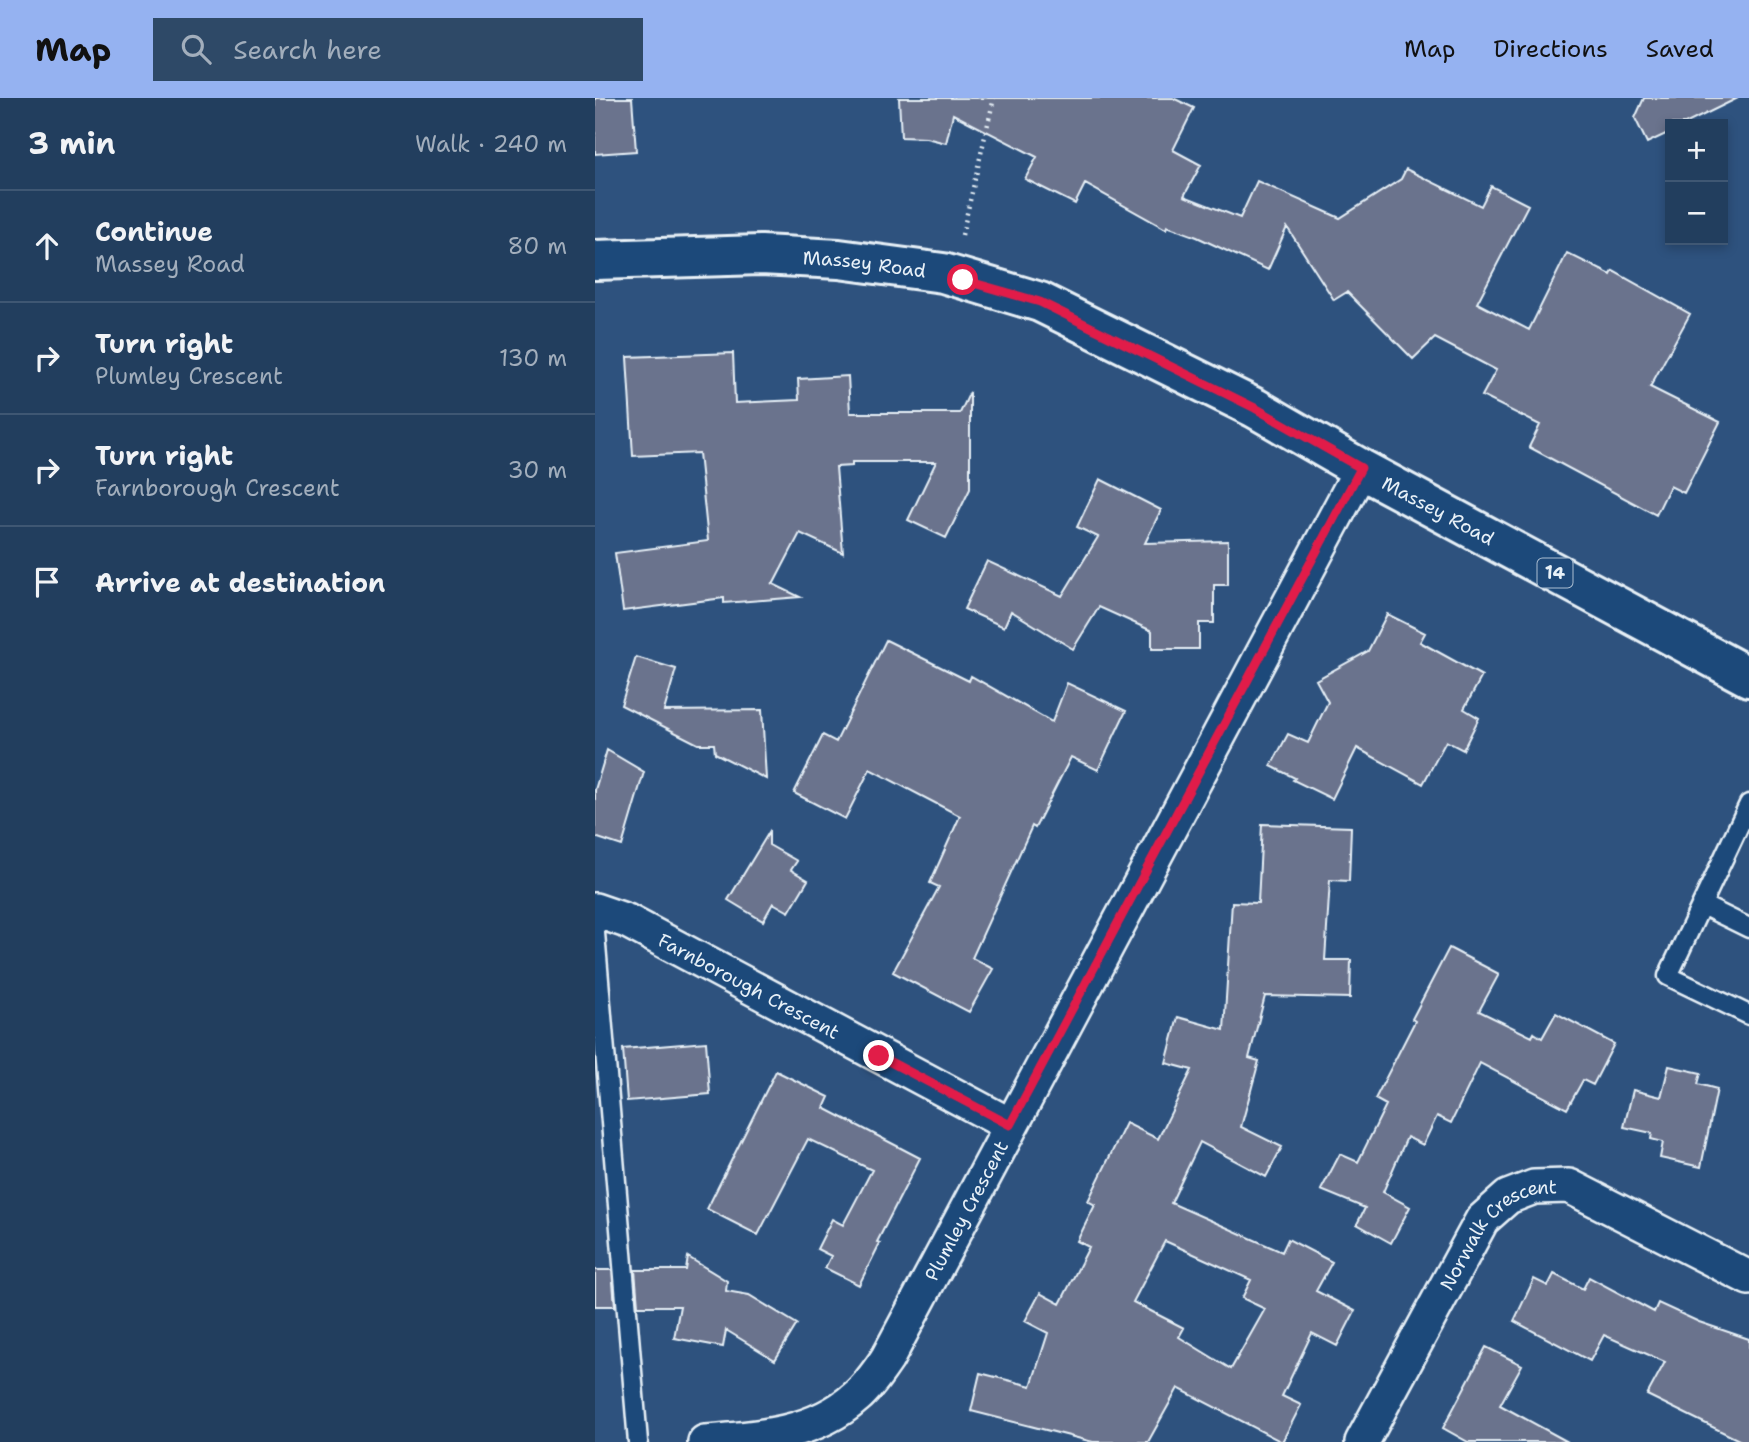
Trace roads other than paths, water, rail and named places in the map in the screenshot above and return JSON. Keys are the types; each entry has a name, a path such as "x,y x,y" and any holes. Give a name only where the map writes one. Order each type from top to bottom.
{"main road":[{"name":"Massey Road","path":"595,260 761,255 839,259 943,273 1040,302 1255,408 1749,677"}],"street":[{"name":"Plumley Crescent","path":"705,1442 778,1433 823,1420 857,1397 880,1369 894,1348 1361,468"},
{"name":"Farnborough Crescent","path":"595,911 627,921 1010,1125"},
{"name":"Norwalk Crescent","path":"1362,1442 1482,1220 1508,1197 1534,1187 1569,1186 1749,1278"}],"lane":[{"path":"1749,804 1668,976 1749,1015"},
{"path":"1702,905 1749,928"},
{"path":"595,933 638,1442"}]}
